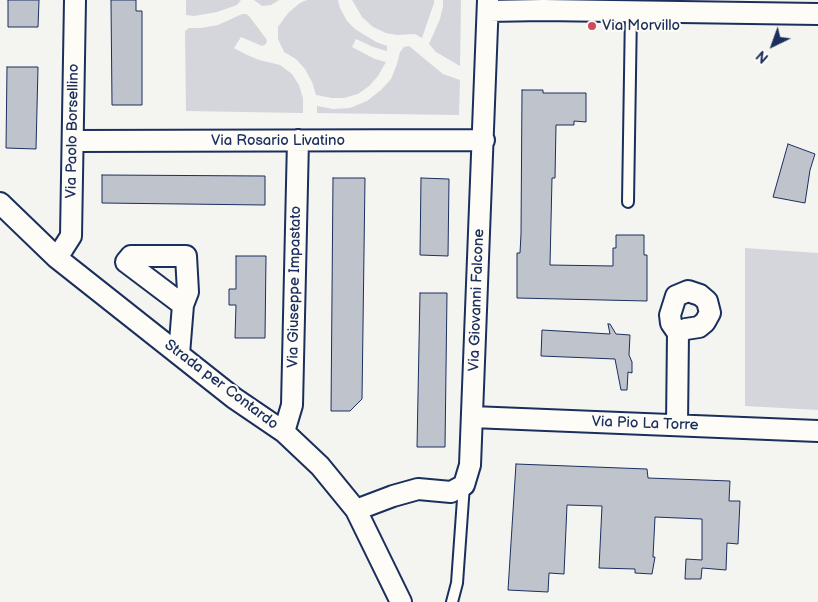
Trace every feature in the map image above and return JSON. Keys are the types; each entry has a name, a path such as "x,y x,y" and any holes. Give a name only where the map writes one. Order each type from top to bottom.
{"street":[{"name":"Via Paolo Borsellino","path":"57,258 71,236 75,0"},
{"path":"488,5 632,11 682,6 818,14"},
{"name":"Via Giovanni Falcone","path":"464,484 470,465 488,5"},
{"name":"Via Giuseppe Impastato","path":"284,432 292,405 298,140"},
{"name":"Via Rosario Livatino","path":"73,142 484,140"},
{"name":"Strada per Contardo","path":"0,202 57,258 234,398 284,432 320,466 356,510 401,602"},
{"path":"179,354 183,305"},
{"path":"676,425 678,333"},
{"name":"Via Pio La Torre","path":"472,417 818,431"},
{"path":"356,510 418,488 451,492 464,484"}],"lane":[{"path":"628,202 632,11"},
{"path":"452,602 456,583 464,484"}],"shaded area":[{"path":"186,0 241,0 237,5 217,12 194,16 186,15"},
{"path":"254,0 279,0 271,5 262,6"},
{"path":"307,0 338,0 347,21 355,29 376,42 387,46 387,51 356,39 352,47 375,59 386,62 378,76 358,94 344,98 316,95 305,69 296,59 284,52 278,39 278,27 288,13"},
{"path":"352,0 434,0 434,3 422,38 415,34 397,35 386,33 373,27 362,17"},
{"path":"443,0 461,0 460,66 436,52 429,44 440,19"},
{"path":"242,14 249,16 267,40 266,44 262,46 241,37 234,48 259,60 280,65 292,74 299,85 303,98 303,113 186,111 185,31 189,28 218,25"},
{"path":"409,46 443,74 460,80 459,115 317,113 317,106 333,109 350,108 367,101 391,79 400,52 404,47"},
{"path":"745,248 818,253 818,410 745,406"}],"building":[{"path":"8,0 39,0 38,27 8,27"},
{"path":"111,0 136,0 136,11 142,11 142,105 112,105"},
{"path":"7,67 38,67 36,149 6,148"},
{"path":"522,90 543,90 543,93 586,93 586,122 574,121 574,125 556,125 555,178 552,178 550,265 613,266 613,248 616,248 616,235 644,235 644,255 647,255 647,301 517,298 517,253 520,253 521,234"},
{"path":"788,144 815,154 810,170 805,203 773,197"},
{"path":"102,175 265,176 265,205 102,203"},
{"path":"333,178 365,178 362,399 350,411 331,411"},
{"path":"421,178 449,179 448,256 420,255"},
{"path":"236,256 266,256 265,338 235,338 236,305 229,305 229,289 236,289"},
{"path":"420,293 447,293 445,447 417,447"},
{"path":"608,324 610,324 616,334 630,335 629,355 632,362 632,373 628,372 627,390 621,390 615,359 541,356 542,330 610,334"},
{"path":"516,464 647,469 648,478 730,481 729,501 740,501 738,544 727,543 726,570 702,568 701,579 685,579 686,559 702,560 702,519 655,517 653,557 655,557 652,574 635,573 635,569 599,568 602,506 567,505 564,574 549,573 548,592 508,590"}],"place":[{"name":"Via Morvillo","path":"592,26"}]}
